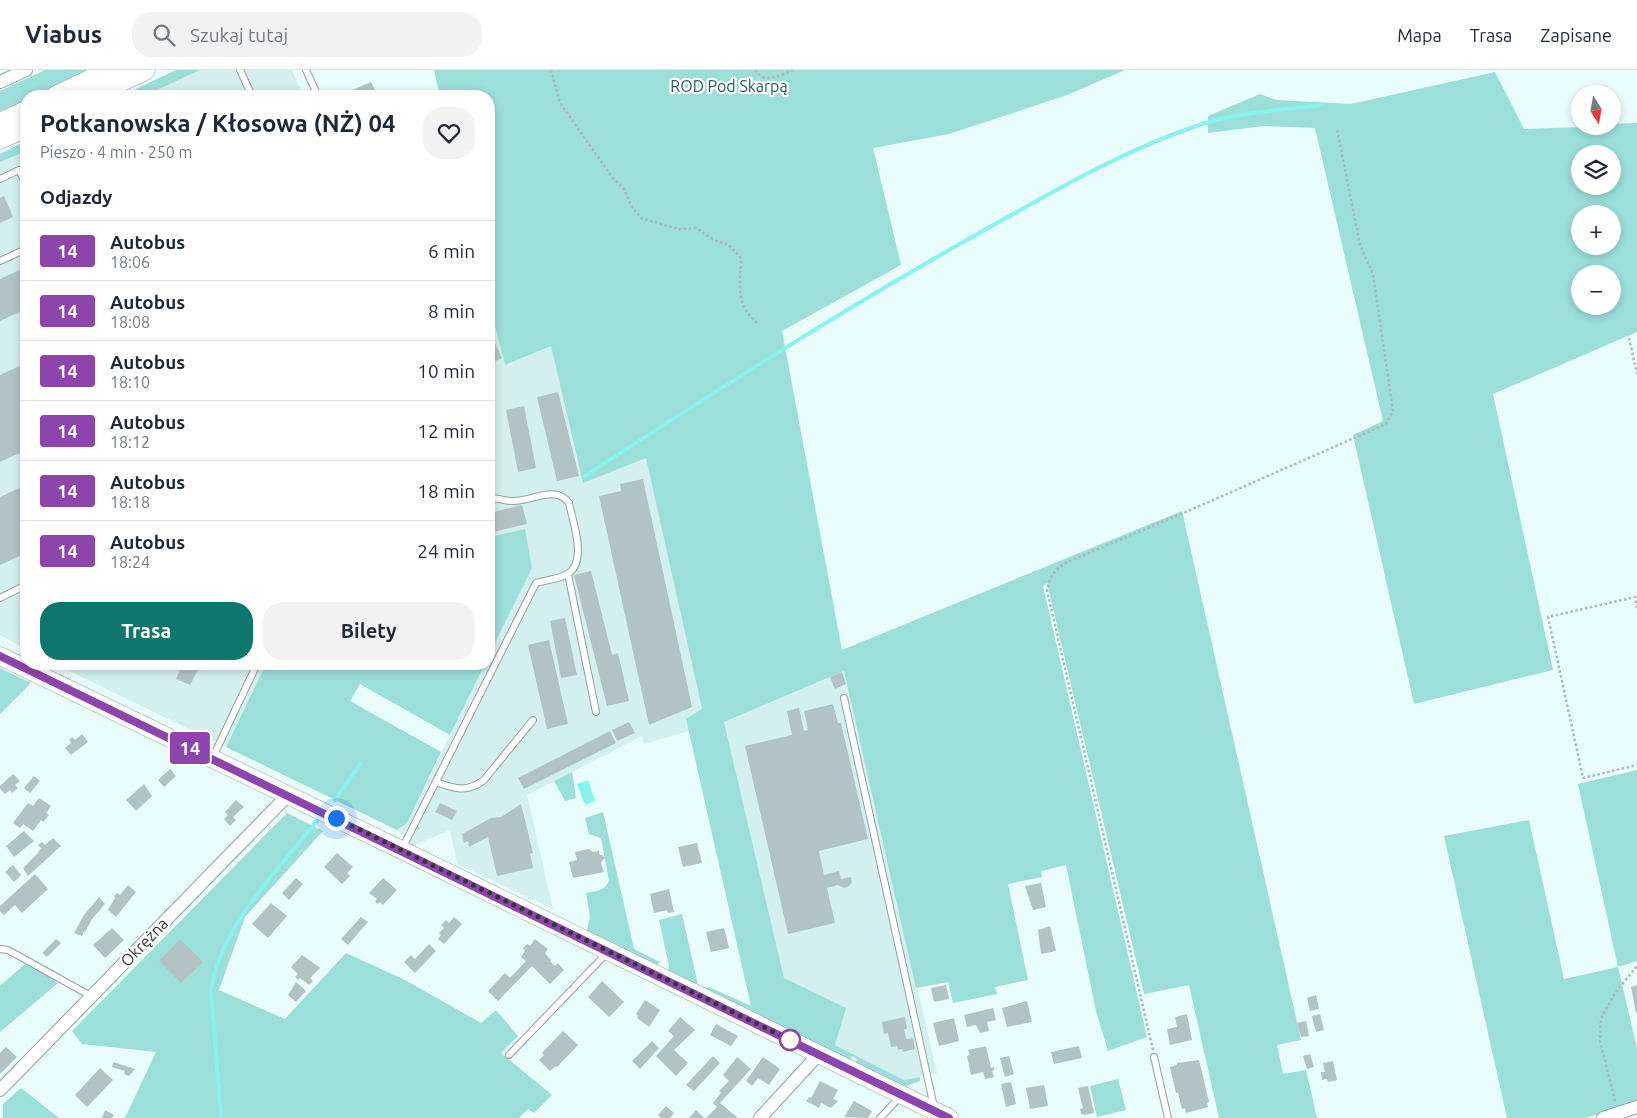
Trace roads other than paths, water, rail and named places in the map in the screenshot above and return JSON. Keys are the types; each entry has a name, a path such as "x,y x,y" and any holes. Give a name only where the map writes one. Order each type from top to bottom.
{"main road":[{"path":"69,90 111,70"},
{"path":"103,90 145,70"},
{"path":"0,123 20,113"},
{"path":"0,139 20,130"}],"street":[{"path":"0,82 26,70"},
{"path":"0,656 20,666"},
{"path":"29,670 402,850 942,1115"},
{"name":"Okrężna","path":"0,1090 288,795"},
{"path":"760,1118 819,1054"},
{"path":"1603,1118 1637,1107"}],"lane":[{"path":"240,70 249,90"},
{"path":"306,70 315,90"},
{"path":"0,178 19,170 20,172"},
{"path":"0,261 20,252"},
{"path":"495,498 513,502 555,494 565,497 569,503 579,554 577,565 568,574 536,583 495,665"},
{"path":"568,574 596,712"},
{"path":"0,598 20,588"},
{"path":"212,758 254,670"},
{"path":"402,850 492,670"},
{"path":"844,698 942,1115"},
{"path":"436,782 455,790 465,790 476,786 484,780 533,720"},
{"path":"0,949 8,950 92,996"},
{"path":"509,1055 609,951"},
{"path":"1154,1057 1168,1118"},
{"path":"880,1118 902,1095"}],"waterway":[{"path":"585,476 734,380 936,257 1093,171 1146,145 1202,124 1246,114 1322,105"},
{"path":"335,800 361,763"},
{"path":"221,1118 211,990 217,966 226,943 254,899 319,818"}],"park label":[{"name":"ROD Pod Skarpą","path":"729,86"}]}
